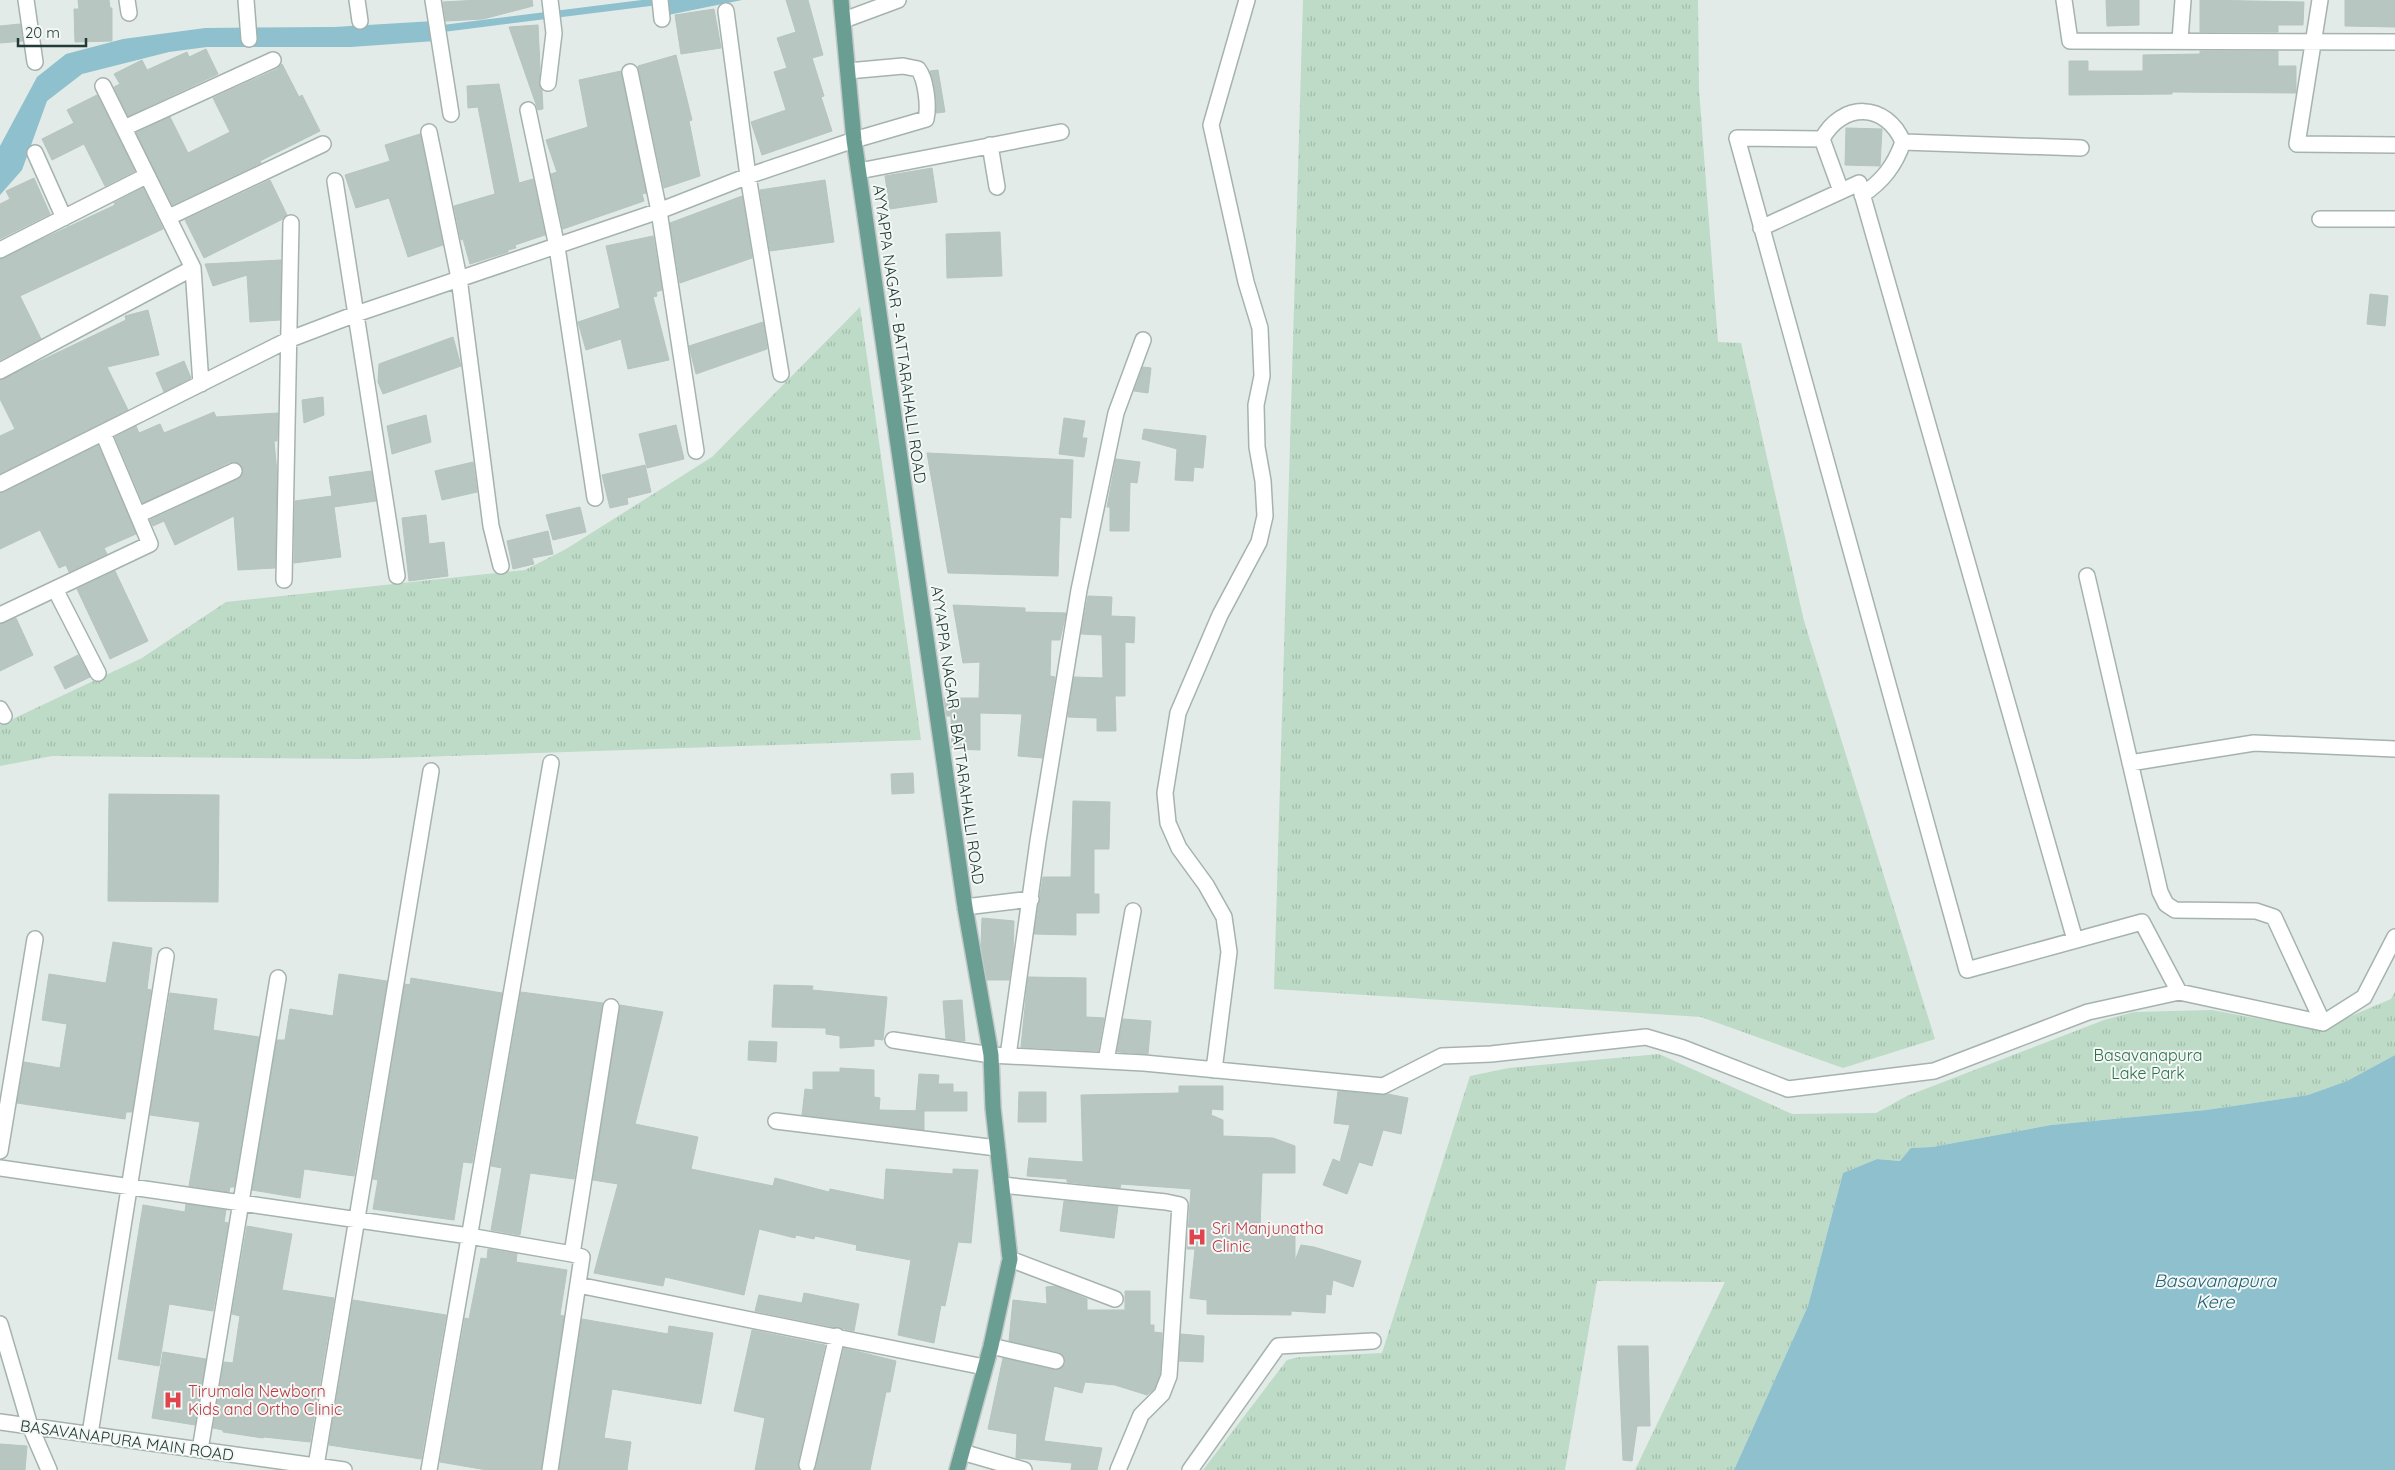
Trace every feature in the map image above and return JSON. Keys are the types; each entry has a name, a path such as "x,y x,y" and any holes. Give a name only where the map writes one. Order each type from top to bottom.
{"main road":[{"name":"AYYAPPA NAGAR - BATTARAHALLI ROAD","path":"840,0 844,20 854,140 965,907 991,1055 998,1148 1010,1259 991,1346 957,1470"}],"street":[{"path":"26,0 35,62"},
{"path":"246,0 249,40"},
{"path":"358,0 360,21"},
{"path":"433,0 451,114"},
{"path":"660,0 662,19"},
{"path":"844,20 898,0"},
{"path":"1214,1070 1230,952 1224,918 1206,885 1179,848 1168,823 1165,793 1178,713 1220,615 1259,542 1265,516 1257,438 1256,405 1262,376 1260,328 1246,282 1211,125 1247,0"},
{"path":"2064,0 2070,41 2395,42"},
{"path":"2180,40 2183,0"},
{"path":"2320,0 2297,144 2395,145"},
{"path":"548,83 554,34 550,5"},
{"path":"726,11 748,176 781,374"},
{"path":"124,128 273,60"},
{"path":"0,484 288,340 356,314 659,211 748,176 854,140 924,121 927,112 921,74 915,67 903,66 848,71"},
{"path":"630,72 659,211 696,451"},
{"path":"103,86 193,268 201,384"},
{"path":"528,110 557,247 595,498"},
{"path":"1822,139 1835,121 1855,112 1866,112 1885,118 1899,133 1903,142 1892,168 1878,183 1862,195"},
{"path":"429,132 460,278 491,526 501,566"},
{"path":"859,171 1061,132"},
{"path":"1822,139 1736,138 1967,970 2142,922 2180,992"},
{"path":"1822,139 1841,191"},
{"path":"1903,142 2081,148"},
{"path":"169,218 323,144"},
{"path":"990,145 997,187"},
{"path":"34,153 64,218"},
{"path":"0,250 146,176"},
{"path":"335,181 396,576"},
{"path":"1761,228 1859,182 2074,940"},
{"path":"2320,219 2395,219"},
{"path":"284,580 291,223"},
{"path":"0,371 193,268"},
{"path":"1008,1056 1079,590 1116,414 1143,340"},
{"path":"0,615 150,544 103,433"},
{"path":"138,515 234,471"},
{"path":"2087,576 2160,892 2166,904 2175,910 2256,911 2274,917 2323,1023"},
{"path":"55,589 98,673"},
{"path":"2130,763 2254,743 2395,749"},
{"path":"429,1470 551,763"},
{"path":"316,1466 431,771"},
{"path":"965,907 1031,899"},
{"path":"1106,1061 1133,912"},
{"path":"892,1040 991,1055 1106,1061 1383,1086 1442,1056 1491,1054 1646,1037 1683,1048 1788,1089 1934,1071 2088,1012 2180,992 2323,1023 2364,997 2395,937"},
{"path":"0,1151 35,939"},
{"path":"90,1434 166,956"},
{"path":"200,1450 278,978"},
{"path":"572,1254 611,1007"},
{"path":"776,1121 998,1148"},
{"path":"0,1168 357,1219 582,1256 550,1470"},
{"path":"1002,1185 1180,1205 1169,1376 1162,1394 1141,1415 1118,1470"},
{"path":"1010,1259 1115,1299"},
{"path":"578,1285 984,1367"},
{"path":"0,1324 30,1426 49,1470"},
{"path":"807,1465 837,1336"},
{"path":"1190,1470 1278,1346 1373,1341"},
{"path":"991,1346 1056,1361"},
{"name":"BASAVANAPURA MAIN ROAD","path":"0,1422 344,1470"},
{"path":"962,1452 1024,1470"}],"green space":[{"path":"1303,0 1698,0 1699,89 1718,342 1741,343 1804,621 1935,1039 1843,1068 1701,1017 1274,989"},
{"path":"860,307 921,740 359,759 52,756 0,766 0,725 142,658 226,602 525,570 566,549 712,457"},
{"name":"Basavanapura Lake Park","path":"2395,992 2395,1055 2347,1081 2308,1095 2206,1110 2051,1125 1932,1147 1912,1148 1900,1161 1877,1159 1843,1173 1808,1306 1734,1470 1635,1470 1725,1282 1597,1281 1565,1470 1203,1470 1287,1360 1300,1357 1382,1353 1470,1076 1509,1068 1659,1054 1792,1114 1876,1113 1907,1096 2104,1020 2134,1012 2212,1010 2318,1030 2391,999"}],"water":[{"path":"667,0 742,0 668,15"},
{"path":"434,21 435,41 351,47 207,47 169,52 82,74 47,101 22,170 0,195 0,146 37,77 66,54 123,39 205,28 334,27"},
{"name":"Basavanapura Kere","path":"2395,1055 2395,1470 1734,1470 1808,1306 1843,1173 1877,1159 1900,1161 1911,1148 1932,1147 2051,1125 2206,1110 2308,1095 2347,1081"}],"building":[{"path":"78,0 109,0 110,8 112,8 112,41 75,42 74,9 79,9"},
{"path":"532,0 533,6 483,19 446,21 443,2"},
{"path":"786,0 808,0 823,55 812,58 824,96 821,97 832,131 762,155 751,122 786,110 774,72 787,68 777,38 796,32"},
{"path":"2106,0 2139,0 2139,25 2107,26"},
{"path":"2200,0 2304,2 2303,25 2278,25 2278,32 2200,32"},
{"path":"2345,0 2395,0 2395,27 2345,26"},
{"path":"714,9 721,48 681,54 675,15"},
{"path":"20,24 23,41 0,43 0,26"},
{"path":"538,25 539,82 542,90 543,109 538,110 509,27"},
{"path":"206,49 218,74 128,116 114,87 120,84 114,74 142,60 147,70 187,52 189,57"},
{"path":"2200,51 2278,51 2278,66 2296,66 2296,93 2172,92 2172,94 2069,95 2069,61 2088,61 2088,71 2143,71 2143,55 2200,54"},
{"path":"676,55 692,120 689,121 700,176 664,188 638,66"},
{"path":"282,64 299,97 302,95 320,131 260,161 261,163 172,205 136,133 170,117 188,153 230,132 213,98 277,69"},
{"path":"938,70 945,112 936,113 935,91 930,71"},
{"path":"621,71 646,193 642,194 644,201 563,229 551,174 557,172 546,140 588,127 579,80"},
{"path":"499,84 519,183 533,179 545,235 515,245 516,248 508,250 508,252 470,264 463,239 461,240 454,206 495,194 478,107 468,108 467,86"},
{"path":"97,95 135,171 105,186 84,144 52,160 42,139 74,123 67,110"},
{"path":"1846,128 1882,129 1880,166 1845,165"},
{"path":"420,134 443,245 408,257 389,198 356,208 345,175 390,161 385,145"},
{"path":"932,168 937,202 890,209 885,176"},
{"path":"34,178 50,214 0,239 0,204 10,199 6,191"},
{"path":"270,180 287,215 283,219 204,258 185,220"},
{"path":"825,180 834,242 770,251 760,190"},
{"path":"143,188 163,229 20,296 41,339 0,360 0,259 115,205 114,203"},
{"path":"742,196 752,258 680,283 670,223"},
{"path":"1000,232 1002,276 947,278 946,234"},
{"path":"653,236 662,290 656,292 657,296 653,297 669,360 628,369 621,339 586,350 578,322 620,308 606,246"},
{"path":"281,260 280,320 250,322 247,275 213,286 205,264"},
{"path":"2370,294 2388,296 2385,326 2367,324"},
{"path":"148,310 159,355 107,367 128,410 0,474 0,436 15,429 0,399 0,380 126,320 125,316"},
{"path":"763,322 767,349 696,374 689,346"},
{"path":"453,337 461,366 383,394 378,382 379,364"},
{"path":"184,361 191,378 164,392 156,373"},
{"path":"1143,367 1151,368 1148,393 1134,391"},
{"path":"323,397 324,415 304,423 302,400"},
{"path":"214,412 216,417 278,413 277,441 274,441 277,473 275,568 238,570 234,516 175,545 164,521 153,526 150,520 238,479 243,472 240,464 230,462 143,503 115,437 136,426 139,433 160,424 164,433"},
{"path":"426,415 431,442 392,454 387,426"},
{"path":"1064,418 1085,421 1082,438 1087,438 1084,457 1059,454"},
{"path":"676,425 684,459 647,468 639,434"},
{"path":"1144,429 1206,436 1203,468 1194,467 1193,481 1175,480 1177,449 1142,439"},
{"path":"98,445 136,534 104,548 107,554 69,572 66,565 59,568 40,530 0,549 0,493"},
{"path":"927,453 1073,460 1071,518 1060,517 1058,576 948,573"},
{"path":"1116,459 1140,462 1137,483 1130,482 1129,531 1110,531 1110,507 1107,507"},
{"path":"473,462 477,492 442,500 435,471"},
{"path":"645,465 651,492 627,498 628,504 610,508 602,475"},
{"path":"371,471 376,501 334,507 341,557 294,563 295,501 332,496 329,477"},
{"path":"580,507 586,532 553,540 546,515"},
{"path":"426,515 429,544 444,542 448,576 409,581 402,518"},
{"path":"548,531 553,554 532,558 534,564 513,569 507,541"},
{"path":"115,571 148,641 110,659 77,589"},
{"path":"1088,596 1112,597 1111,616 1135,617 1134,643 1125,642 1125,696 1115,696 1116,731 1097,731 1097,718 1068,717 1074,677 1103,678 1102,635 1081,634"},
{"path":"953,605 1025,608 1025,612 1066,613 1060,640 1051,640 1050,676 1055,677 1042,758 1018,756 1022,714 980,713 980,750 952,749 951,716 947,716 944,698 979,698 980,662 963,663"},
{"path":"16,618 33,655 0,671 0,624"},
{"path":"78,655 90,677 65,689 54,667"},
{"path":"913,773 914,793 892,794 891,774"},
{"path":"109,794 219,795 218,902 108,901"},
{"path":"1073,801 1110,802 1109,849 1094,849 1094,894 1099,894 1099,913 1076,913 1076,935 1034,934 1043,877 1071,877"},
{"path":"982,918 1014,921 1013,953 1009,980 987,980 981,946"},
{"path":"113,942 152,948 147,989 151,990 132,1112 126,1112 125,1119 17,1103 24,1062 60,1068 67,1024 42,1020 49,974 106,983"},
{"path":"339,974 387,981 354,1176 304,1169 300,1198 252,1190 277,1040 285,1040 290,1009 333,1016"},
{"path":"1028,977 1086,978 1086,1017 1104,1018 1098,1051 1021,1047"},
{"path":"411,978 502,993 472,1163 463,1162 454,1220 373,1209 378,1180 373,1179 405,984 410,985"},
{"path":"774,985 813,986 812,990 887,997 883,1040 874,1039 874,1046 840,1048 840,1036 826,1034 826,1028 772,1027"},
{"path":"521,992 603,1003 574,1179 530,1173 520,1235 491,1230 502,1168 491,1166"},
{"path":"170,993 217,999 213,1030 259,1037 234,1187 230,1187 229,1192 189,1186 200,1122 150,1115"},
{"path":"962,1000 965,1041 946,1039 943,1001"},
{"path":"620,1005 663,1012 635,1124 698,1137 691,1169 773,1186 775,1178 829,1192 830,1189 884,1200 886,1169 953,1174 953,1169 978,1170 971,1243 958,1242 945,1306 941,1305 934,1343 898,1335 911,1260 856,1250 857,1245 815,1236 814,1239 796,1235 795,1238 759,1229 744,1295 665,1277 663,1286 594,1273 618,1184 593,1180"},
{"path":"1123,1019 1151,1021 1148,1054 1117,1052"},
{"path":"749,1041 777,1042 776,1062 748,1060"},
{"path":"840,1068 874,1070 874,1097 880,1098 879,1110 924,1111 924,1130 802,1115 805,1089 813,1090 813,1072 840,1072"},
{"path":"919,1074 939,1075 938,1084 953,1084 953,1092 967,1092 967,1111 916,1111"},
{"path":"1179,1086 1223,1086 1223,1110 1212,1109 1211,1115 1223,1120 1223,1136 1273,1138 1295,1146 1295,1173 1262,1173 1260,1228 1295,1228 1295,1261 1301,1245 1361,1261 1353,1287 1333,1280 1331,1295 1326,1294 1325,1313 1291,1311 1291,1315 1207,1314 1207,1300 1190,1298 1195,1249 1187,1249 1191,1189 1121,1184 1120,1188 1067,1182 1067,1179 1027,1176 1029,1158 1083,1162 1081,1095 1179,1093"},
{"path":"1338,1091 1388,1094 1408,1098 1401,1134 1383,1130 1372,1166 1359,1162 1347,1194 1323,1185 1333,1159 1340,1162 1350,1125 1334,1123"},
{"path":"1019,1092 1046,1092 1046,1122 1018,1122"},
{"path":"1064,1201 1118,1206 1114,1238 1060,1231"},
{"path":"186,1204 226,1210 224,1222 228,1223 213,1311 169,1304 159,1366 118,1359 143,1205 185,1212"},
{"path":"247,1226 292,1234 282,1290 334,1298 310,1442 263,1438 223,1432 223,1430 213,1428 224,1362 233,1363 240,1316 232,1314"},
{"path":"488,1249 517,1254 516,1262 567,1270 560,1315 564,1316 541,1470 487,1470 440,1462 465,1318 469,1319 481,1258 487,1259"},
{"path":"1056,1286 1087,1299 1087,1310 1125,1310 1125,1291 1150,1291 1150,1325 1154,1325 1154,1332 1162,1333 1160,1374 1154,1389 1147,1395 1115,1385 1085,1382 1082,1393 1054,1386 1044,1441 1102,1448 1097,1470 1071,1470 1072,1463 1016,1458 1017,1434 988,1429 1003,1358 1054,1370 1059,1370 1065,1364 1065,1358 1059,1352 1009,1341 1013,1300 1047,1304 1046,1287"},
{"path":"804,1293 859,1304 854,1331 755,1311 759,1295 802,1303"},
{"path":"353,1300 446,1315 421,1459 329,1445"},
{"path":"582,1319 668,1334 669,1326 713,1333 701,1404 612,1389 604,1438 631,1442 627,1470 559,1470"},
{"path":"752,1330 825,1345 798,1463 799,1470 755,1470 765,1418 734,1411"},
{"path":"1181,1334 1204,1336 1203,1362 1179,1361"},
{"path":"1618,1346 1648,1346 1650,1426 1637,1426 1632,1461 1623,1460"},
{"path":"844,1348 896,1361 890,1392 886,1392 870,1470 815,1470"},
{"path":"163,1352 206,1359 195,1425 152,1418"},
{"path":"0,1444 27,1446 25,1470 0,1470"}],"waterway":[{"path":"439,29 670,0"}],"place":[{"name":"Sri Manjunatha Clinic","path":"1197,1237"},
{"name":"Tirumala Newborn Kids and Ortho Clinic","path":"173,1400"}]}
